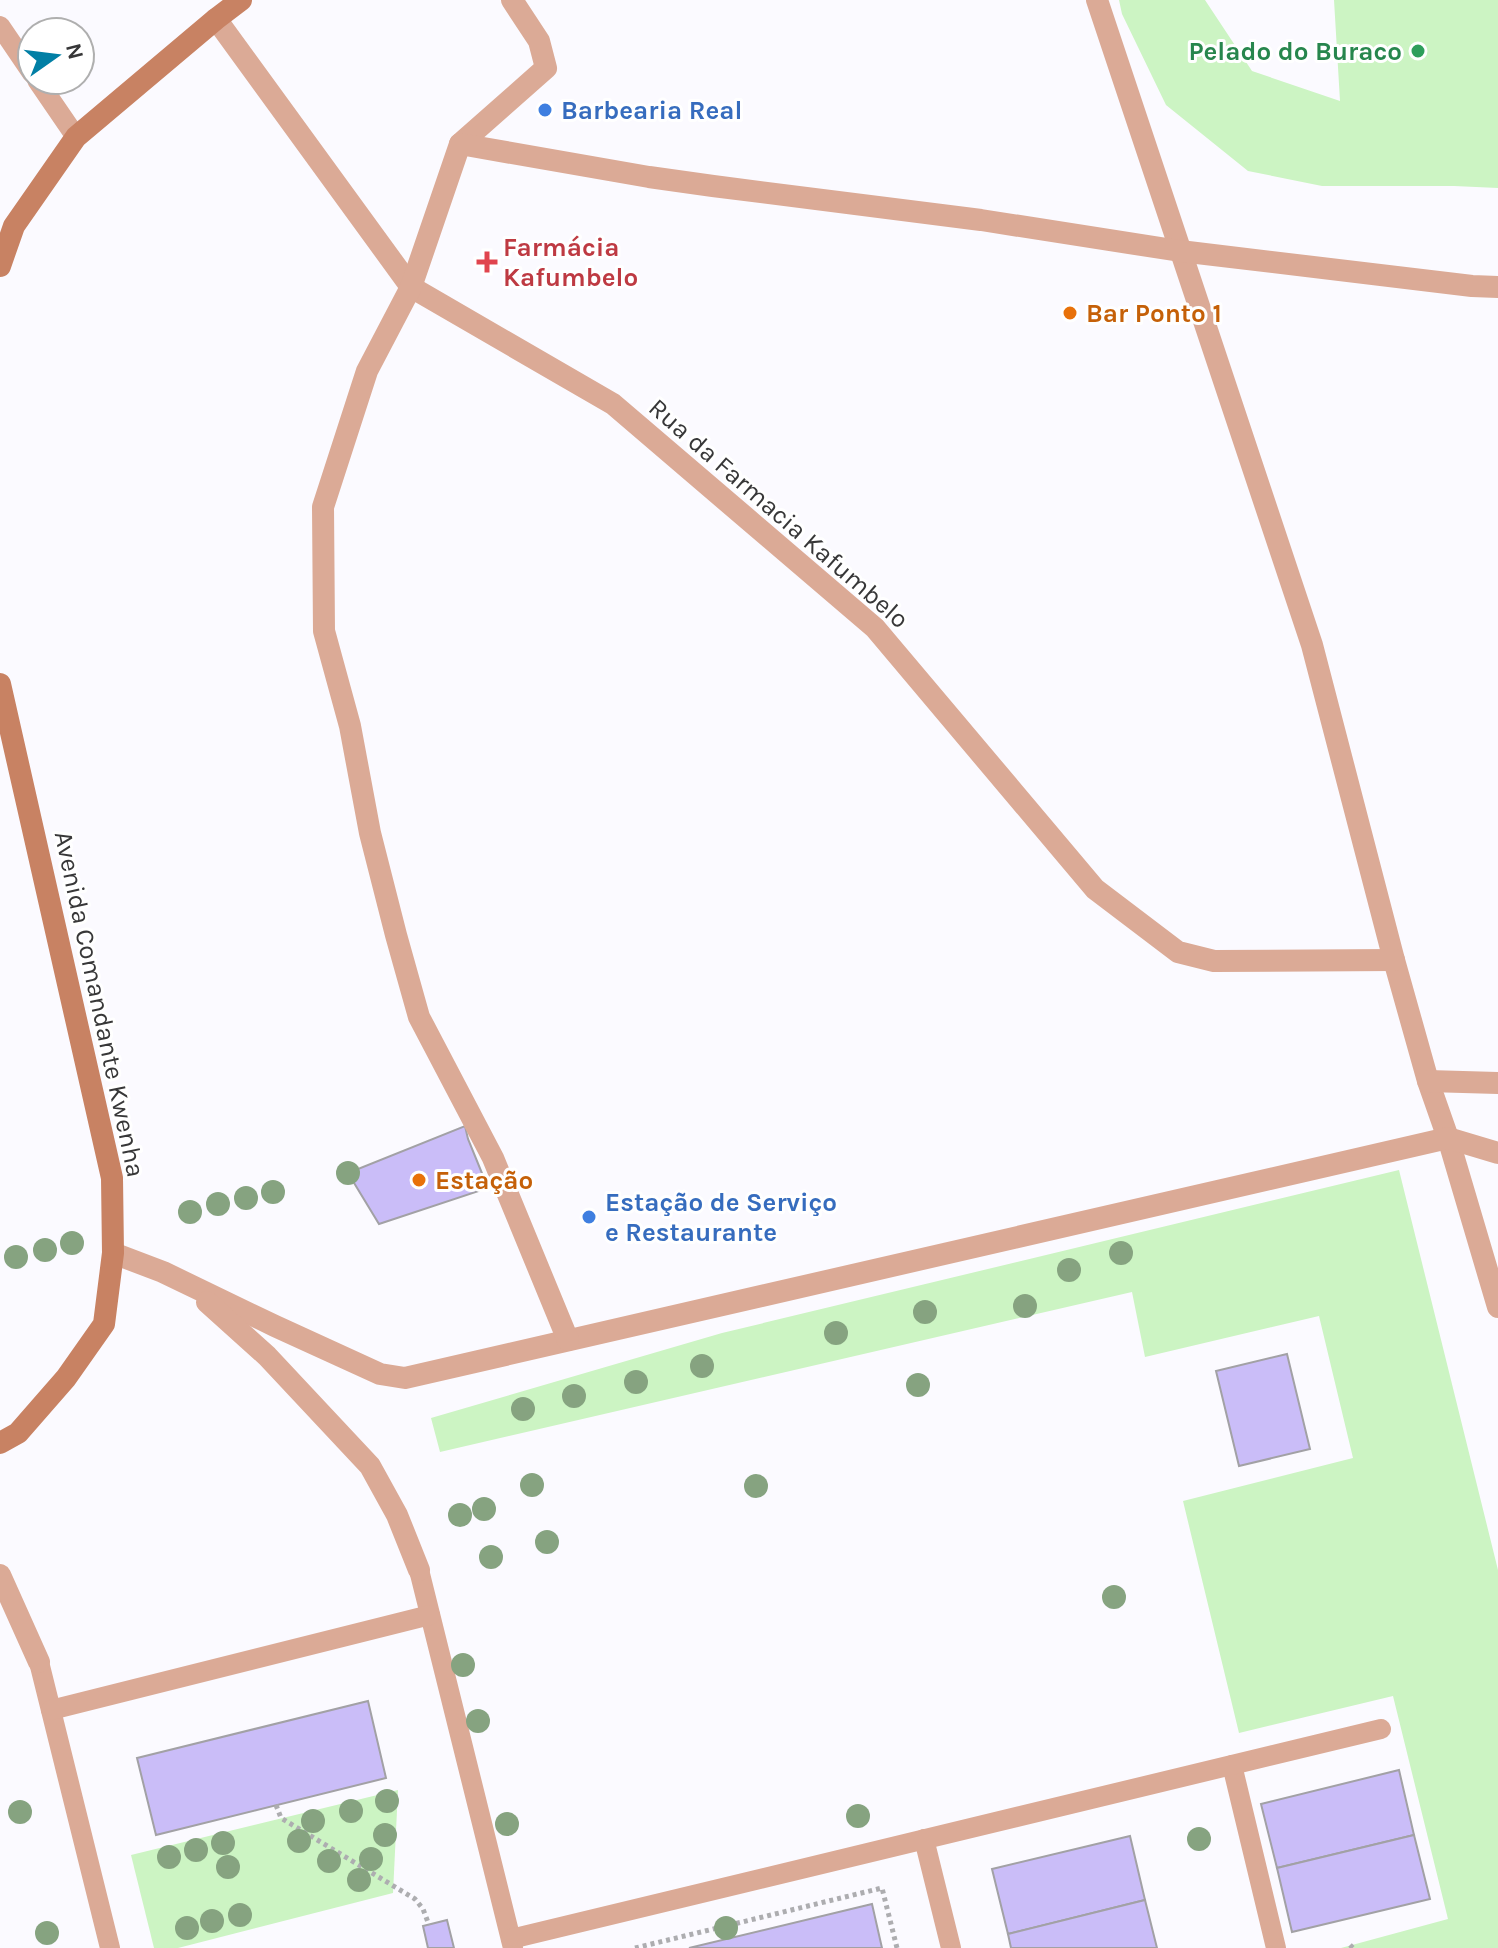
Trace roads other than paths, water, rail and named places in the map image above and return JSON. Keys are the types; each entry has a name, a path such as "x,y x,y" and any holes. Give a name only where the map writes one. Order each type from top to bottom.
{"main road":[{"path":"0,266 14,226 76,137 241,0"},
{"name":"Avenida Comandante Kwenha","path":"0,684 112,1178 113,1253 104,1324 66,1378 18,1433 0,1443"}],"street":[{"path":"512,0 539,41 546,68 460,144 411,287 367,371 323,507 324,631 350,726 370,833 419,1017 493,1158 568,1340"},
{"path":"1097,0 1312,645 1394,960 1498,1307"},
{"name":"Rua da Farmacia Kafumbelo","path":"216,19 411,287 613,404 875,628 1095,889 1178,952 1214,961 1394,960"},
{"path":"460,144 649,177 981,220 1180,251 1498,287"},
{"path":"1428,1081 1498,1083"},
{"path":"113,1253 187,1283 380,1374 405,1378 1448,1138 1498,1153"},
{"path":"187,1283 267,1356 370,1466 397,1515 419,1570"},
{"path":"0,1575 39,1662"}],"lane":[{"path":"0,26 16,50"},
{"path":"48,96 76,137"},
{"path":"419,1570 512,1944 924,1839 1381,1729"},
{"path":"51,1710 430,1615"},
{"path":"39,1662 110,1948"},
{"path":"1232,1765 1276,1948"},
{"path":"924,1839 951,1948"}],"place":[{"name":"Pelado do Buraco","path":"1418,51"},
{"name":"Barbearia Real","path":"545,110"},
{"name":"Farmácia Kafumbelo","path":"487,262"},
{"name":"Bar Ponto 1","path":"1070,313"},
{"name":"Estação","path":"419,1180"},
{"name":"Estação de Serviço e Restaurante","path":"589,1217"}]}
